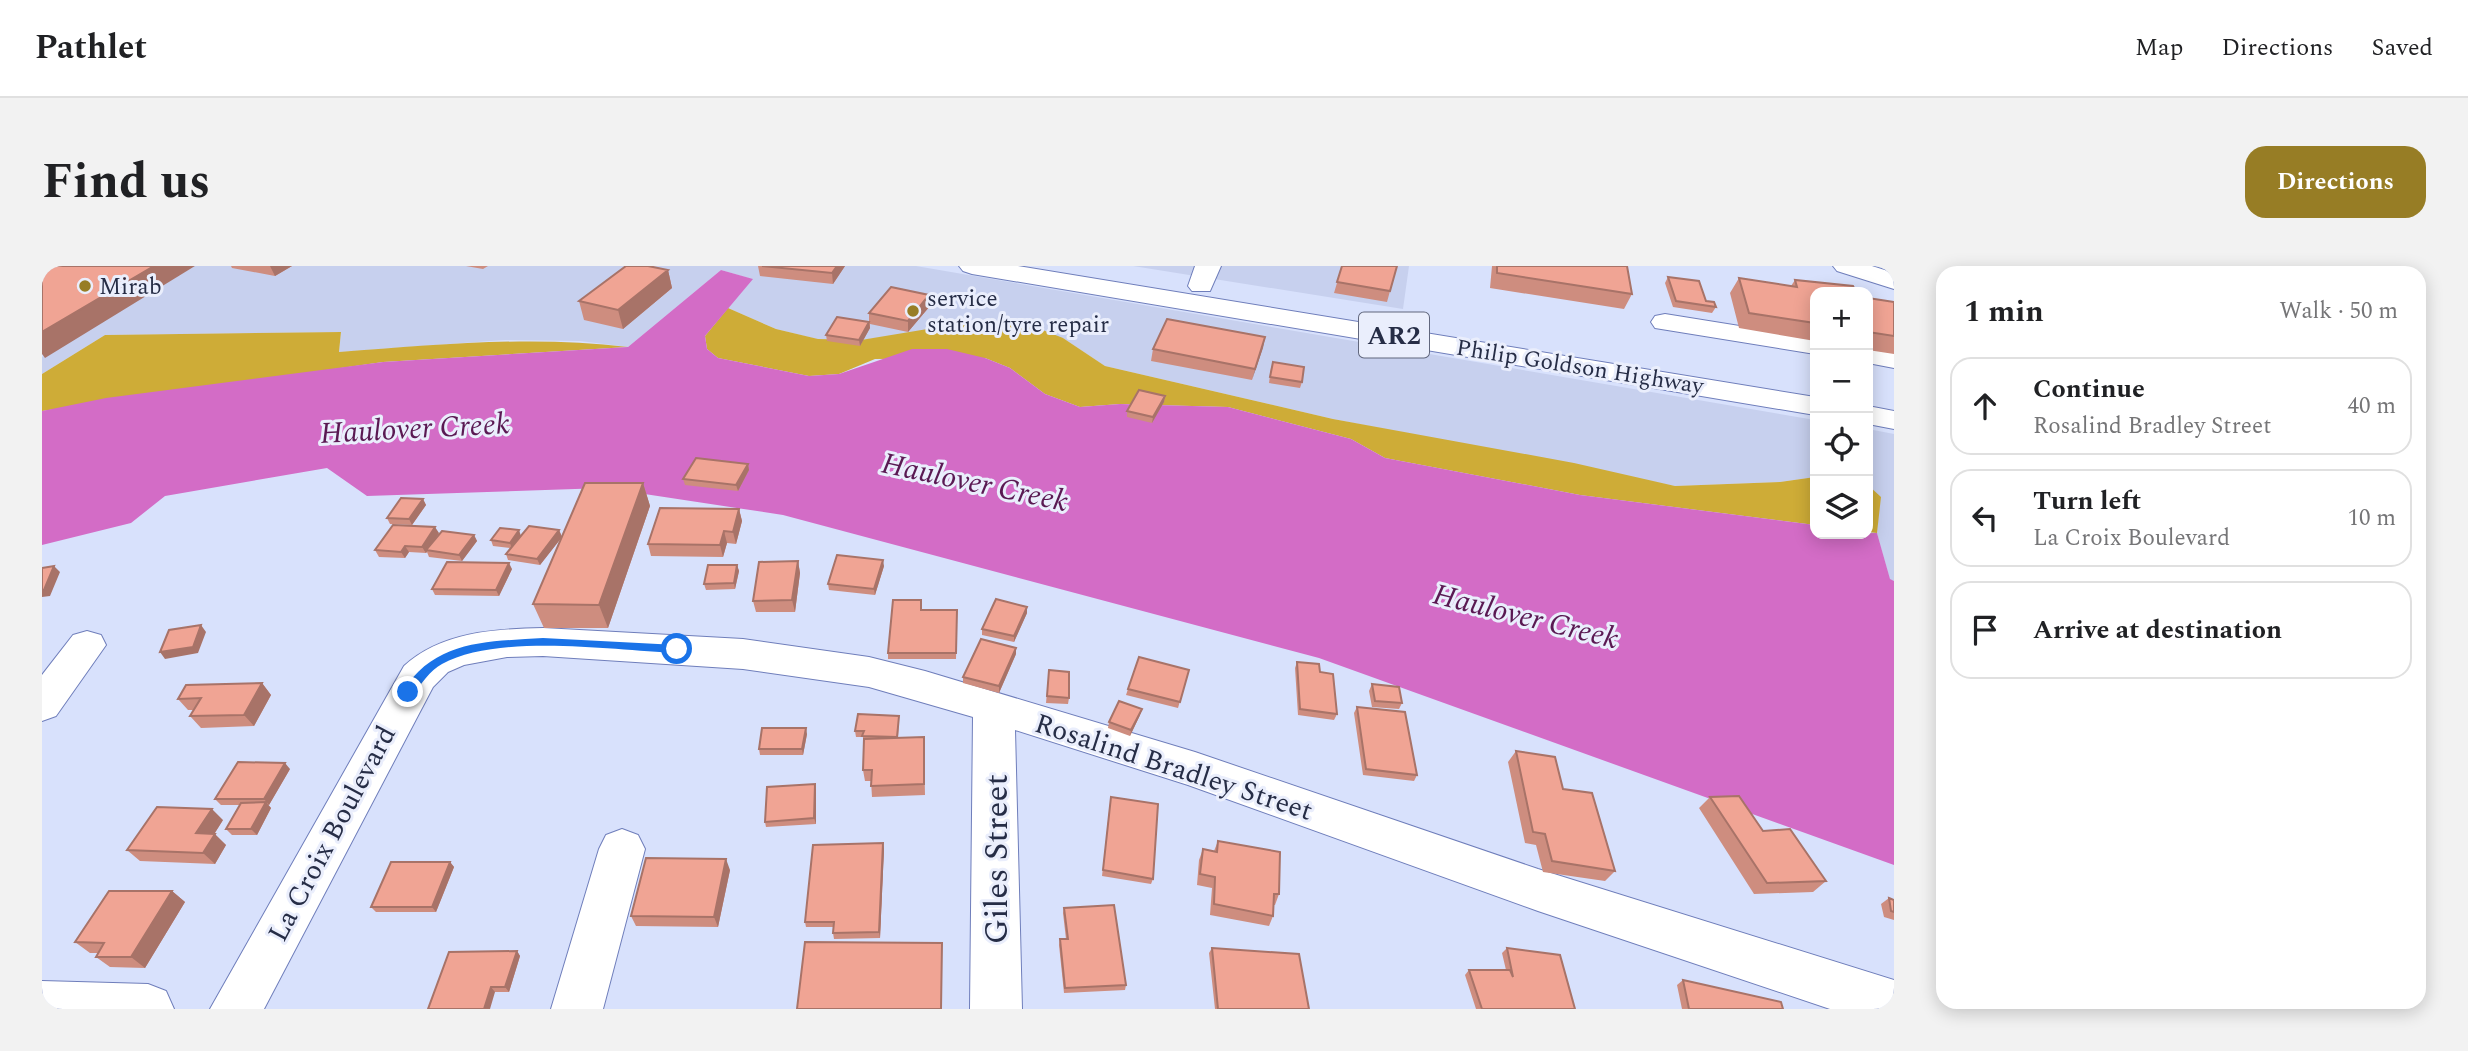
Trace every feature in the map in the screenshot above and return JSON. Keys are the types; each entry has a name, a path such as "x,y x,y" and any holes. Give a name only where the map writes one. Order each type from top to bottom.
{"street":[{"name":"Philip Goldson Highway","path":"972,266 1810,405"},
{"name":"Philip Goldson Highway","path":"1083,266 1205,276 1810,387"},
{"path":"1846,266 1894,281"},
{"path":"1665,322 1810,345"},
{"path":"1873,356 1894,359"},
{"path":"1873,399 1894,402"},
{"path":"1873,416 1894,420"},
{"name":"Rosalind Bradley Street","path":"434,663 456,652 531,642 743,654 869,672 925,686 1195,770 1538,890 1894,1005"},
{"path":"42,705 87,645"},
{"name":"La Croix Boulevard","path":"236,1009 408,692 434,663"},
{"name":"Giles Street","path":"994,709 996,1009"},
{"path":"577,1009 622,849"},
{"path":"42,1006 148,1009"}],"shaded area":[{"path":"195,266 916,266 1810,419 1810,478 1780,482 1675,486 1333,419 1105,366 1063,338 913,333 861,340 817,339 776,329 728,308 752,279 721,270 628,347 580,341 505,340 339,352 341,332 105,335 42,374 42,357"},
{"path":"1133,266 1409,266 1403,309"},
{"path":"728,308 776,329 818,339 861,340 970,322 1020,321 1063,338 1105,366 1333,419 1574,463 1675,486 1780,482 1810,478 1810,524 1580,495 1385,458 1351,439 1228,407 1120,404 1080,407 1045,394 1010,368 985,358 875,359 839,374 809,376 718,358 707,349 705,336"},
{"path":"341,332 339,352 520,341 628,347 383,362 42,411 42,374 105,335"},
{"path":"1873,430 1894,434 1894,581 1890,580 1877,533 1880,497 1873,490"},
{"path":"1873,490 1881,497 1877,533 1873,533"}],"water":[{"name":"Haulover Creek","path":"721,270 753,279 705,336 707,349 718,358 809,376 839,374 912,349 947,349 985,358 1010,368 1045,394 1080,407 1120,404 1228,407 1351,439 1385,458 1580,495 1810,524 1810,539 1873,539 1873,533 1877,533 1890,579 1894,581 1894,865 1319,658 783,515 605,488 367,496 327,468 165,496 131,523 42,545 42,411 106,398 383,362 628,347"}],"building":[{"path":"42,266 154,266 42,332"},
{"path":"626,266 668,270 618,310 579,301"},
{"path":"762,266 837,266 832,273"},
{"path":"1342,266 1397,266 1390,291 1337,282"},
{"path":"1497,266 1627,266 1632,294 1497,273"},
{"path":"1668,277 1699,281 1706,301 1714,302 1716,307 1676,301"},
{"path":"1739,278 1797,287 1795,280 1854,287 1810,287 1810,322 1749,313"},
{"path":"891,287 929,295 908,321 869,313"},
{"path":"1873,299 1894,302 1894,336 1873,333"},
{"path":"837,317 869,322 859,340 826,335"},
{"path":"1167,319 1265,337 1255,369 1153,349"},
{"path":"1273,362 1304,367 1302,382 1270,377"},
{"path":"1139,390 1165,396 1153,417 1127,411"},
{"path":"696,458 748,464 736,485 683,479"},
{"path":"585,483 643,483 599,605 533,604"},
{"path":"401,498 423,499 409,519 387,518"},
{"path":"660,508 739,509 733,532 724,531 720,545 648,544"},
{"path":"393,525 435,527 422,547 405,546 401,552 375,550"},
{"path":"529,526 559,530 537,559 506,554"},
{"path":"500,528 519,530 510,543 491,540"},
{"path":"442,531 474,535 459,555 426,550"},
{"path":"837,555 883,560 874,589 828,584"},
{"path":"798,561 792,600 753,601 759,562"},
{"path":"447,562 509,563 496,590 432,589"},
{"path":"708,565 737,565 734,583 704,584"},
{"path":"54,566 44,590 42,590 42,568"},
{"path":"996,599 1027,607 1014,636 982,629"},
{"path":"893,600 921,600 921,610 957,610 956,653 888,653"},
{"path":"201,625 193,647 160,652 169,630"},
{"path":"981,639 1016,648 999,686 963,677"},
{"path":"1139,657 1189,670 1180,702 1128,689"},
{"path":"1297,662 1319,664 1320,672 1333,674 1337,714 1300,709"},
{"path":"1049,670 1069,672 1069,698 1047,696"},
{"path":"262,683 244,715 190,716 201,698 178,699 186,685"},
{"path":"1372,684 1399,687 1402,703 1375,701"},
{"path":"1119,701 1142,709 1131,730 1109,722"},
{"path":"1357,707 1405,712 1417,775 1366,769"},
{"path":"858,714 899,716 897,737 862,736 864,731 855,731"},
{"path":"762,728 806,728 802,749 759,749"},
{"path":"924,737 924,784 871,786 872,770 863,770 864,739"},
{"path":"1516,751 1555,757 1563,789 1592,793 1615,871 1552,861 1545,834 1533,832"},
{"path":"238,762 285,763 264,799 215,799"},
{"path":"815,784 814,818 765,822 767,787"},
{"path":"1739,796 1763,831 1790,829 1826,881 1767,883 1710,797"},
{"path":"1111,797 1158,804 1153,879 1103,870"},
{"path":"266,802 251,829 226,829 241,803"},
{"path":"157,807 212,809 196,833 215,834 203,853 127,850"},
{"path":"1218,841 1280,852 1279,894 1274,894 1273,916 1214,904 1215,877 1200,874 1203,849 1217,852"},
{"path":"883,843 879,932 833,933 834,922 805,922 813,845"},
{"path":"646,858 726,859 714,917 631,916"},
{"path":"391,862 450,862 432,907 371,907"},
{"path":"109,891 172,891 131,957 96,957 104,943 75,942"},
{"path":"1889,898 1894,900 1894,912 1891,911"},
{"path":"1114,905 1126,985 1065,988 1060,939 1068,939 1064,908"},
{"path":"805,942 942,943 941,1009 797,1009"},
{"path":"1212,948 1299,954 1309,1009 1218,1009"},
{"path":"1507,948 1560,955 1575,1009 1482,1009 1469,970 1510,970 1513,977"},
{"path":"517,951 505,987 491,987 484,1009 428,1009 449,952"},
{"path":"1683,980 1781,1002 1783,1009 1689,1009"}],"place":[{"name":"Mirab","path":"85,286"},
{"name":"service station/tyre repair","path":"913,311"}],"route":[{"path":"408,692 418,677 434,663 456,652 480,647 543,642 677,649"}]}
